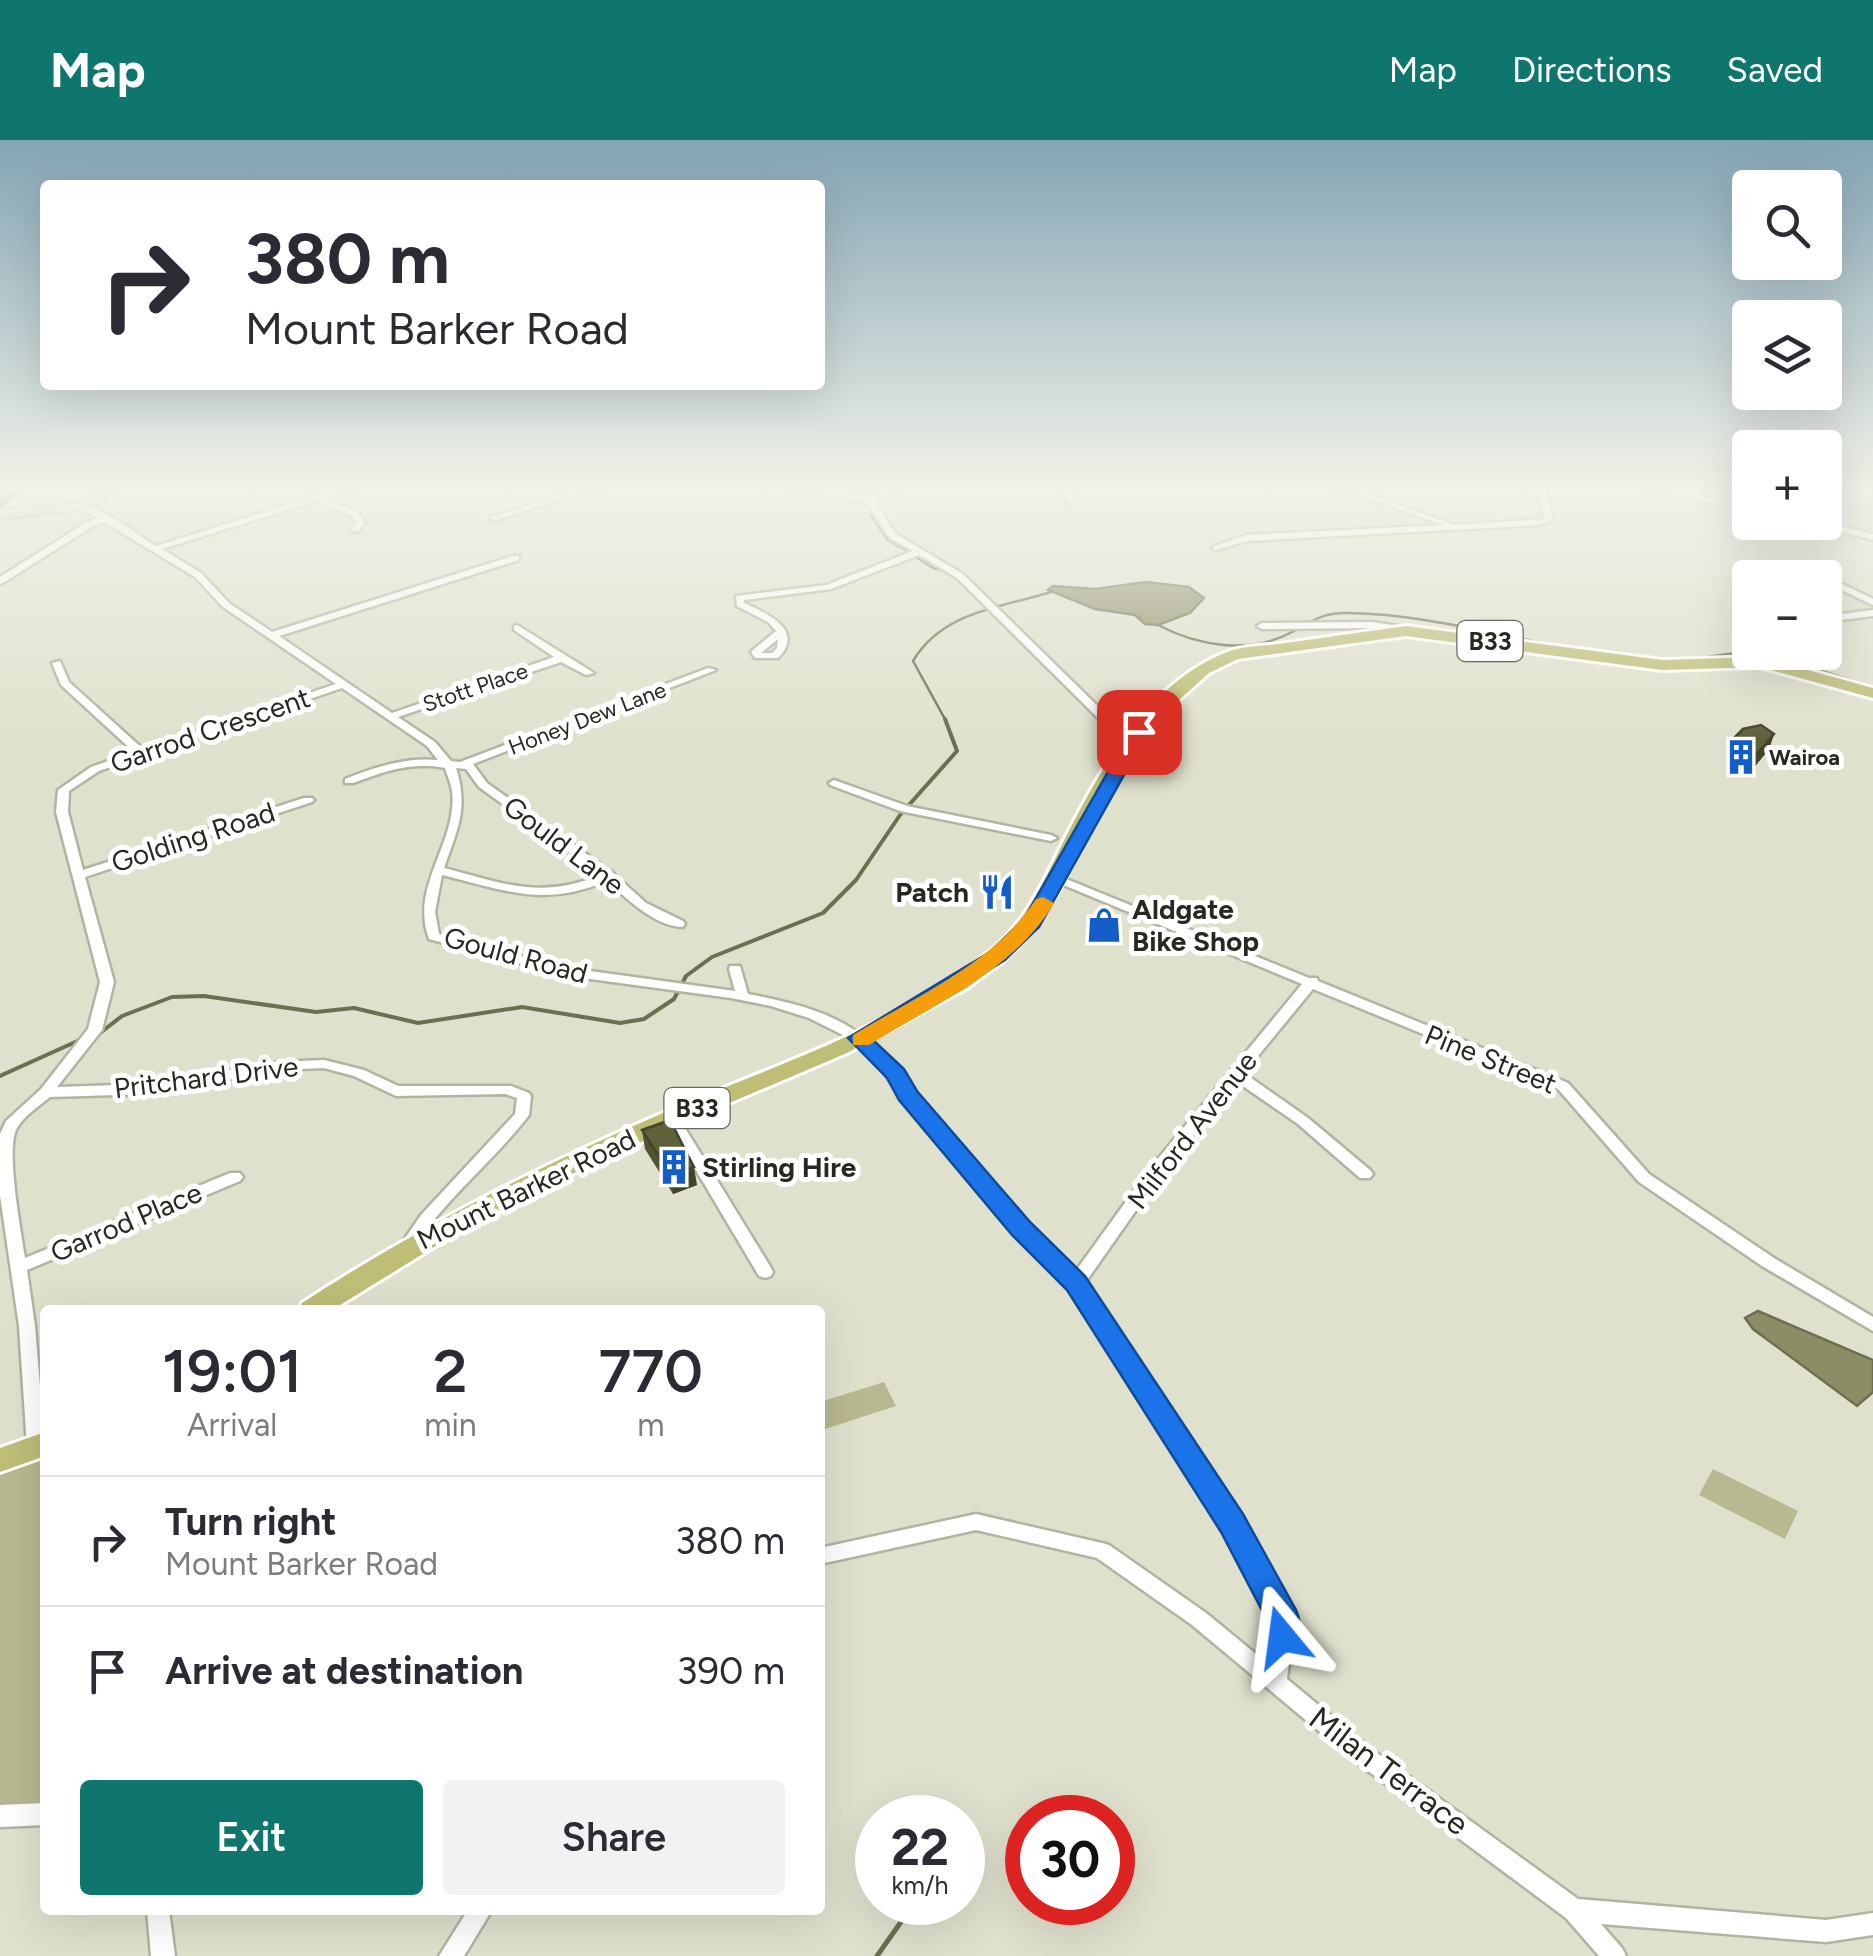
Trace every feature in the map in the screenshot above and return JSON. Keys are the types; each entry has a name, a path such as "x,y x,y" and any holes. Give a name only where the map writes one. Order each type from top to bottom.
{"main road":[{"name":"Mount Barker Road","path":"320,1305 407,1247 536,1178 859,1038 998,956 1032,922 1134,736 1211,664 1234,655 1406,630 1662,665 1761,662 1873,692"},
{"path":"0,1460 40,1446"}],"street":[{"path":"189,570 226,605 457,765"},
{"path":"270,636 479,570"},
{"path":"781,632 773,621 740,604 739,598 828,587 873,570"},
{"path":"952,570 1116,730 1134,736"},
{"path":"1842,587 1873,602"},
{"path":"1842,617 1873,612"},
{"path":"1262,626 1372,625 1406,630"},
{"name":"Stott Place","path":"517,628 589,673"},
{"name":"Stott Place","path":"389,717 562,658"},
{"path":"57,663 65,683 141,753"},
{"name":"Honey Dew Lane","path":"457,765 711,670"},
{"name":"Garrod Crescent","path":"40,1438 7,1191 6,1138 12,1124 46,1092 95,1030 107,982 62,812 64,790 95,769 342,685"},
{"path":"349,781 423,759 457,765"},
{"name":"Gould Road","path":"457,765 454,833 427,921 433,936 493,955 606,978 742,994 816,1016 859,1038 896,1074 907,1094 1021,1229 1076,1283 1211,1488 1284,1620 1276,1683"},
{"name":"Gould Lane","path":"457,765 609,876 642,906 680,924"},
{"path":"834,783 908,810 1050,838"},
{"name":"Golding Road","path":"79,875 308,800"},
{"path":"440,872 548,896 572,893 609,876"},
{"name":"Pine Street","path":"1055,879 1564,1086 1644,1178 1768,1262 1873,1325"},
{"path":"735,969 742,994"},
{"name":"Milford Avenue","path":"1076,1283 1153,1175 1312,981"},
{"name":"Pritchard Drive","path":"46,1092 151,1090 278,1066 324,1064 360,1073 396,1091 506,1088 524,1096 522,1115 426,1219 407,1247"},
{"path":"1236,1074 1303,1121 1365,1174"},
{"path":"672,1118 765,1272"},
{"name":"Garrod Place","path":"18,1267 235,1177"},
{"name":"Milan Terrace","path":"825,1555 976,1522 1102,1551 1199,1619 1363,1755 1574,1910 1614,1956"},
{"path":"0,1816 40,1814"},
{"path":"1574,1910 1826,1931 1873,1924"},
{"path":"159,1915 163,1956"},
{"path":"452,1956 477,1915"}],"shaded area":[{"path":"1146,582 1189,587 1204,598 1190,613 1158,625 1145,624 1135,615 1095,609 1048,590 1053,586 1095,589"},
{"path":"1758,1311 1873,1360 1873,1392 1857,1406 1753,1329 1745,1318"},
{"path":"884,1382 896,1406 825,1429 825,1400"},
{"path":"40,1446 40,1814 0,1816 0,1460"},
{"path":"1713,1469 1798,1511 1785,1539 1699,1495"}],"building":[{"path":"1761,725 1774,734 1757,754 1743,753 1735,737 1743,729"},
{"path":"670,1120 694,1167 671,1175 642,1130"}],"waterway":[{"path":"945,720 913,661 925,644 956,621 1051,592"},
{"path":"1158,625 1207,643 1242,645 1276,639 1332,614 1376,614 1563,647"},
{"path":"1692,659 1732,653"},
{"path":"1632,656 1682,660"},
{"path":"1819,670 1873,687"},
{"path":"95,1037 122,1016 172,997 204,996 316,1012 354,1008 418,1023 522,1007 620,1023 644,1019 674,999 686,976 712,957 823,913 856,880 900,815 957,751 945,720"},
{"path":"0,1076 82,1039"},
{"path":"877,1956 899,1925"}],"slow traffic":[{"path":"861,1040 998,956 1032,922 1043,903"}],"place":[{"name":"Wairoa","path":"1741,757"},
{"name":"Patch","path":"997,892"},
{"name":"Aldgate Bike Shop","path":"1104,925"},
{"name":"Stirling Hire","path":"674,1167"}],"route":[{"path":"1139,732 1101,793 1032,922 998,956 859,1038 896,1074 907,1094 1021,1229 1076,1283 1232,1523 1284,1620 1282,1637"}]}
